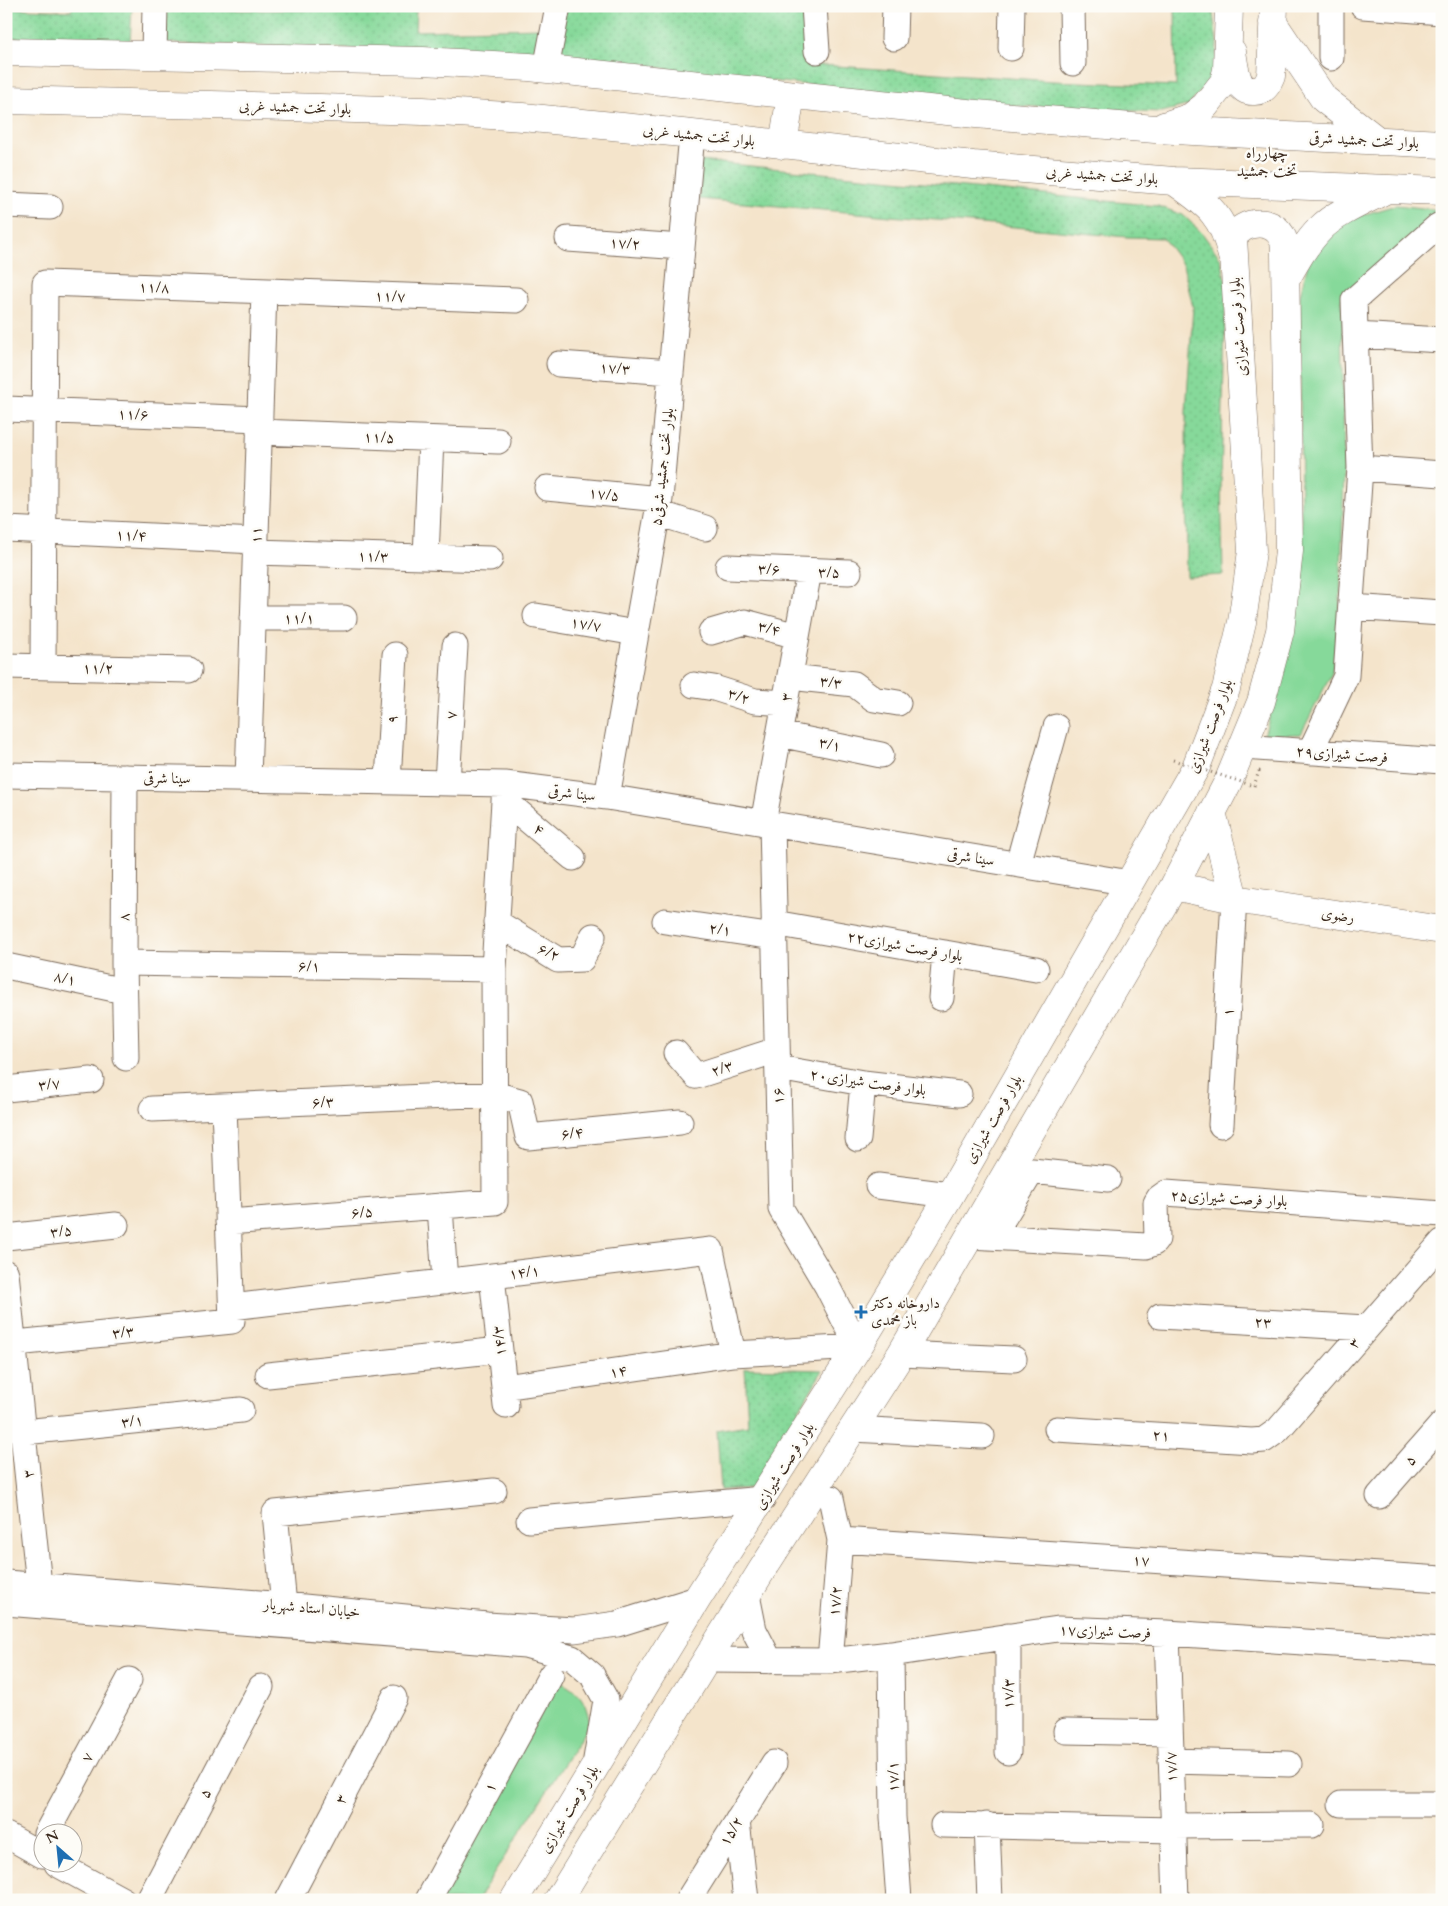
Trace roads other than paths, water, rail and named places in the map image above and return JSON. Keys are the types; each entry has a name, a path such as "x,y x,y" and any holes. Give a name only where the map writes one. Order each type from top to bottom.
{"main road":[{"path":"6,52 423,61 546,69 976,114 1155,129 1190,117 1205,106 1224,82 1227,70 1229,6"},
{"path":"1228,36 1239,84 1244,89 1252,92 1260,91 1267,85 1271,76 1274,15"},
{"path":"1274,15 1324,99 1378,141"},
{"path":"783,145 790,95"},
{"name":"بلوار تخت جمشید غربی","path":"6,100 423,111 523,117 973,165 1174,181 1390,188"},
{"name":"بلوار تخت جمشید شرقی","path":"1155,129 1442,144"},
{"path":"1174,181 1204,202 1222,222 1234,266"},
{"path":"1286,281 1302,250 1321,227 1346,211 1390,188 1442,191"},
{"path":"558,1900 747,1595 901,1354 981,1237 1019,1172 1174,886 1228,782 1243,747 1261,702 1280,631 1289,551 1286,281 1283,239 1277,231 1268,225 1249,223 1238,230 1233,238 1234,266"},
{"name":"بلوار فرصت شیرازی","path":"514,1900 697,1599 763,1499 950,1195 1196,767 1226,689 1242,622 1252,551 1234,266"},
{"path":"1212,812 1234,899"},
{"name":"رضوی","path":"1174,886 1234,899 1442,930"}],"street":[{"path":"154,55 155,6"},
{"path":"546,69 558,6"},
{"path":"814,6 817,51"},
{"path":"894,38 895,6"},
{"path":"1011,48 1012,6"},
{"path":"1072,6 1073,63"},
{"path":"1331,6 1331,58"},
{"path":"1363,6 1442,12"},
{"name":"بلوار تخت جمشید شرقی۵","path":"606,797 659,506 692,134"},
{"path":"6,205 50,207"},
{"path":"1310,752 1346,676 1360,468 1354,300 1438,226 1442,227"},
{"name":"۱۷/۲","path":"568,240 682,247"},
{"name":"۱۱/۸","path":"44,410 45,283 264,291"},
{"name":"۱۱/۷","path":"264,291 516,300"},
{"name":"۱۱","path":"248,779 264,291"},
{"path":"1355,335 1442,340"},
{"name":"۱۷/۳","path":"559,364 671,372"},
{"name":"۱۱/۶","path":"6,409 44,410 259,426"},
{"path":"43,667 44,410"},
{"name":"۱۱/۵","path":"259,426 498,442"},
{"path":"426,557 431,439"},
{"path":"1360,468 1442,474"},
{"name":"۱۷/۵","path":"547,488 659,506 704,528"},
{"name":"۱۱/۴","path":"6,529 255,546"},
{"name":"۱۱/۳","path":"255,546 426,557 490,559"},
{"name":"۳/۶","path":"728,567 810,571"},
{"name":"۳/۵","path":"810,571 849,572"},
{"name":"۳","path":"767,823 779,734 810,571"},
{"path":"1351,607 1442,613"},
{"name":"۱۷/۷","path":"536,616 636,633"},
{"name":"۱۱/۱","path":"253,618 344,618"},
{"name":"۳/۴","path":"711,632 744,622 798,636"},
{"name":"۷","path":"447,783 455,646"},
{"name":"۹","path":"388,782 396,655"},
{"name":"۱۱/۲","path":"6,666 189,670"},
{"name":"۳/۳","path":"790,677 854,684 874,699 898,703"},
{"name":"۳/۲","path":"694,685 714,688 755,701 785,703"},
{"path":"1018,864 1056,727"},
{"name":"۳/۱","path":"779,734 881,755"},
{"name":"فرصت شیرازی۲۹","path":"1243,747 1442,761"},
{"name":"سینا شرقی","path":"6,774 447,783 505,792 606,797 1130,883"},
{"name":"۸","path":"125,777 124,991 126,1058"},
{"path":"494,1094 494,969 505,792"},
{"name":"۴","path":"505,792 573,858"},
{"name":"۱۶","path":"767,823 774,930 781,1209 827,1286 858,1347"},
{"name":"۱","path":"1221,1125 1234,899"},
{"name":"۲/۱","path":"665,921 774,930"},
{"name":"۶/۲","path":"496,922 558,960 582,959 592,936"},
{"name":"بلوار فرصت شیرازی۲۲","path":"774,930 944,953 1036,968"},
{"path":"941,998 944,953"},
{"name":"۶/۱","path":"124,964 494,969"},
{"name":"۸/۱","path":"6,966 124,991"},
{"name":"۲/۳","path":"676,1053 696,1076 777,1059"},
{"name":"بلوار فرصت شیرازی۲۰","path":"777,1059 863,1083 959,1094"},
{"name":"۳/۷","path":"6,1089 91,1080"},
{"path":"858,1139 863,1083"},
{"name":"۶/۳","path":"152,1109 494,1094"},
{"name":"۶/۴","path":"494,1094 520,1101 528,1137 680,1122"},
{"name":"۶/۵","path":"228,1222 495,1202 494,1094"},
{"path":"224,1106 232,1314"},
{"path":"1019,1172 1108,1179"},
{"path":"878,1186 950,1195"},
{"name":"بلوار فرصت شیرازی۲۵","path":"981,1237 1146,1246 1154,1243 1157,1239 1156,1203 1166,1193 1442,1214"},
{"path":"440,1206 446,1282"},
{"name":"۳/۵","path":"6,1237 116,1225"},
{"name":"۳","path":"1264,1440 1278,1430 1442,1242"},
{"name":"۱۴/۱","path":"232,1314 446,1282 711,1250 733,1354"},
{"name":"۳","path":"6,1273 10,1344 24,1432 17,1471 39,1585"},
{"name":"۱۴/۳","path":"492,1276 505,1397"},
{"name":"۳/۳","path":"10,1344 232,1314"},
{"name":"۲۳","path":"1160,1316 1366,1328"},
{"name":"۱۴","path":"505,1397 733,1354 858,1347"},
{"path":"268,1375 500,1350"},
{"path":"901,1354 1014,1359"},
{"name":"۳/۱","path":"24,1432 241,1410"},
{"name":"۵","path":"1378,1496 1442,1424"},
{"path":"853,1429 982,1436"},
{"name":"۲۱","path":"1057,1429 1252,1442 1264,1440"},
{"path":"284,1605 275,1513 494,1491"},
{"name":"۱۷/۲","path":"830,1661 840,1540 831,1498"},
{"path":"529,1520 763,1499"},
{"name":"۱۷","path":"840,1540 1442,1579"},
{"name":"خیابان استاد شهریار","path":"6,1583 284,1605 487,1625 574,1630 617,1624 697,1599"},
{"path":"747,1595 754,1630 770,1661"},
{"name":"خیابان استاد شهریار","path":"6,1603 526,1645 572,1658 592,1675 606,1700 595,1766"},
{"name":"۱۷فرصت شیرازی","path":"706,1660 830,1661 891,1654 1058,1629 1442,1651"},
{"name":"۱۷/۷","path":"1167,1634 1176,1900"},
{"name":"۱۷/۳","path":"1008,1636 1008,1752"},
{"name":"۱۷/۱","path":"891,1654 893,1817 899,1900"},
{"name":"۱","path":"428,1900 551,1675"},
{"name":"۷","path":"53,1824 129,1680"},
{"name":"۵","path":"149,1900 261,1687"},
{"name":"۳","path":"288,1900 394,1698"},
{"path":"1066,1731 1170,1733"},
{"path":"1171,1761 1289,1764"},
{"name":"۱۵/۲","path":"688,1900 774,1763"},
{"path":"1341,1804 1442,1804"},
{"path":"737,1821 746,1900"},
{"path":"943,1825 1174,1828 1312,1825"},
{"path":"987,1825 990,1900"},
{"path":"6,1835 32,1842"},
{"path":"71,1874 96,1893 123,1900"}],"place":[{"name":"داروخانه دکتر باز محمدی","path":"861,1312"}],"district":[{"name":"چهارراه تخت جمشید","path":"1267,161"}]}
